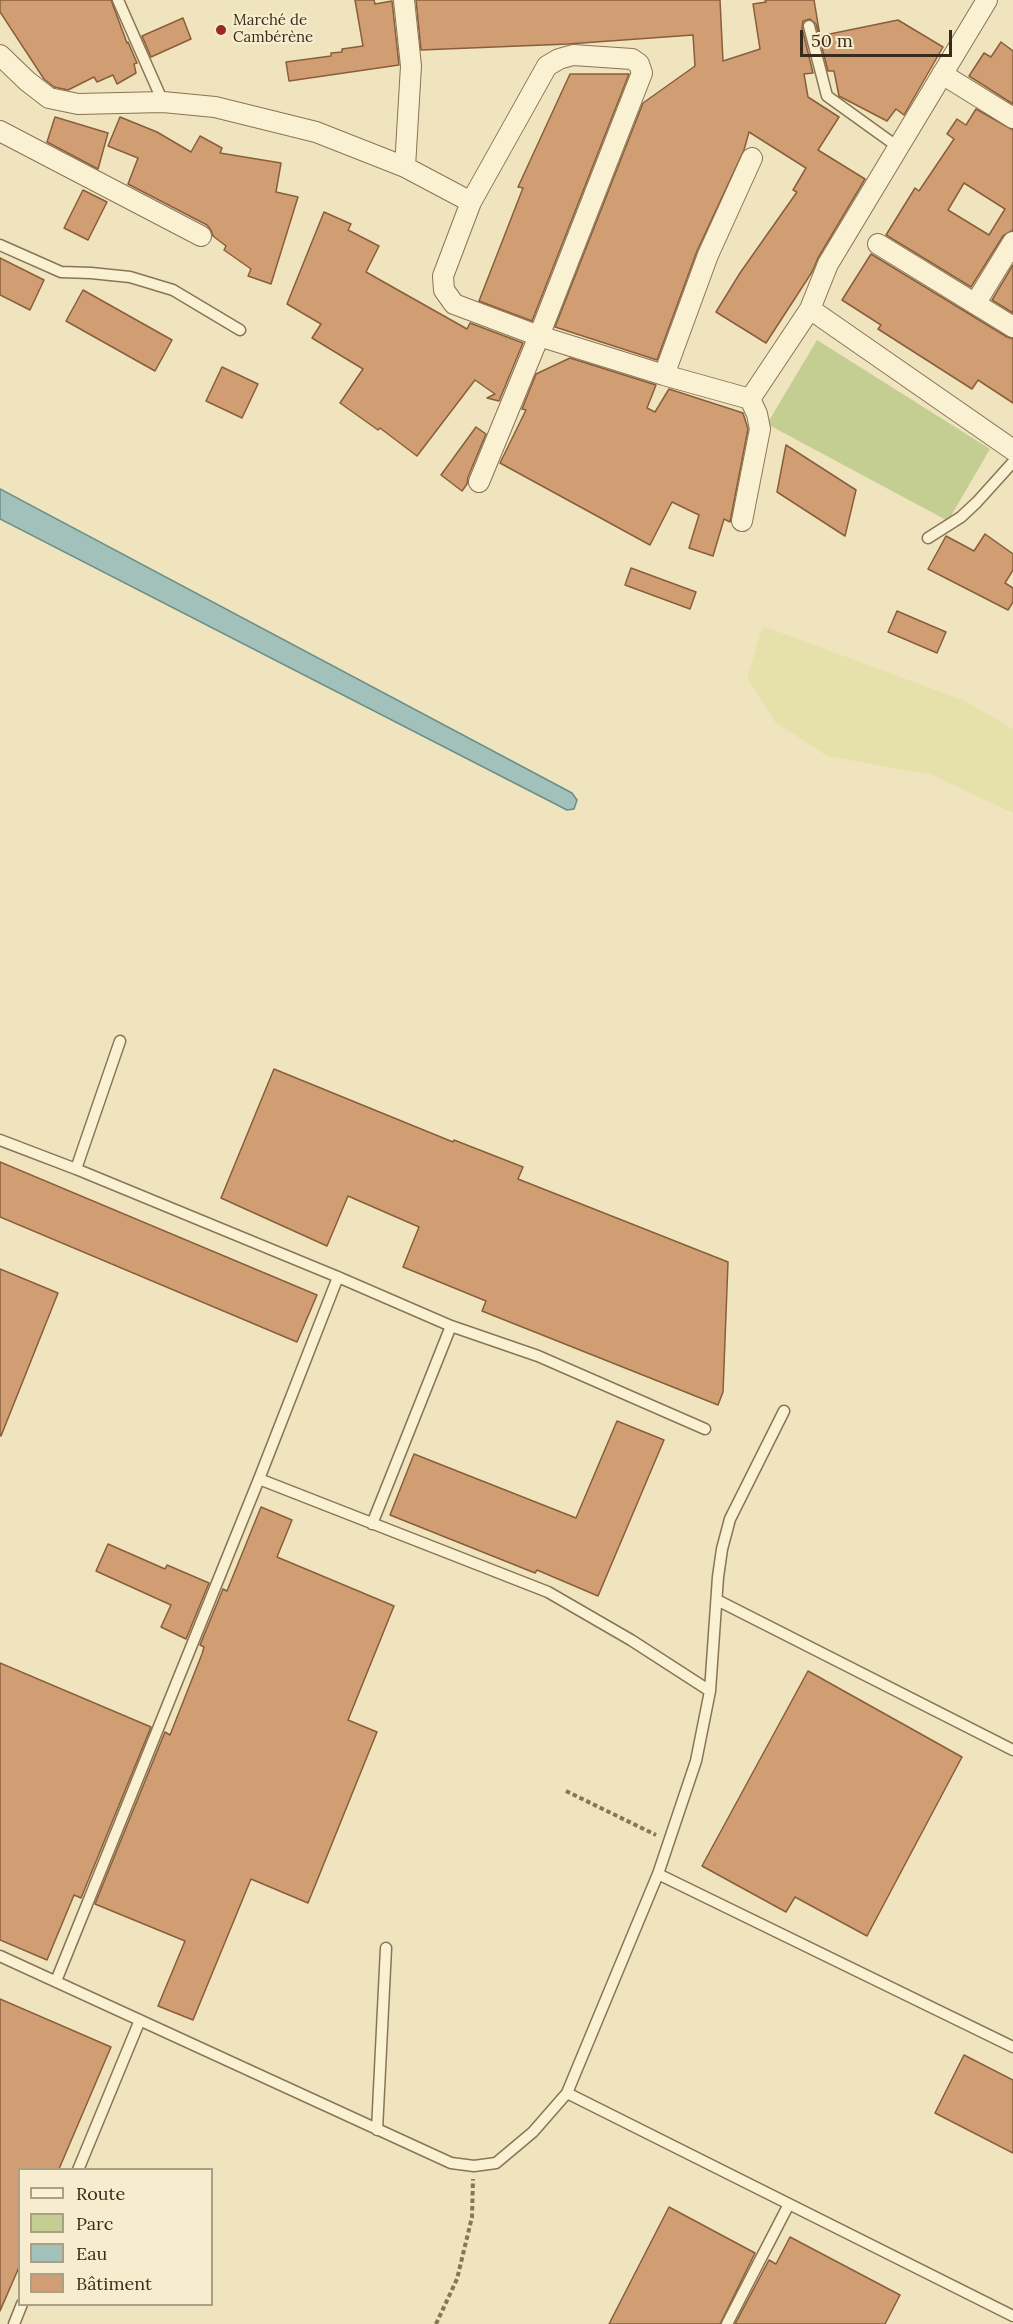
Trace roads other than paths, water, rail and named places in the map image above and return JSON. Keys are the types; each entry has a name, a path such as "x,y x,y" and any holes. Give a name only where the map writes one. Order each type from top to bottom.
{"street":[{"path":"404,0 411,66 405,167"},
{"path":"750,399 810,309 828,264 987,0"},
{"path":"0,55 49,98 78,104 163,102 215,107 316,132 405,167 471,202"},
{"path":"479,482 539,336 642,73 639,64 632,59 573,55 547,66 471,202 443,276 444,290 454,304 539,336 750,399 757,414 760,429 742,521"},
{"path":"942,74 1013,117"},
{"path":"0,130 201,236"},
{"path":"664,375 708,255 752,158"},
{"path":"975,304 1013,242"},
{"path":"878,244 1013,327"},
{"path":"810,309 1013,450"}],"lane":[{"path":"118,0 163,102"},
{"path":"809,26 827,96 898,147"},
{"path":"0,245 60,272 130,277 173,291 240,330"},
{"path":"928,538 961,517 1013,462"},
{"path":"76,1169 120,1041"},
{"path":"0,1140 338,1276 451,1326 538,1356 705,1429"},
{"path":"56,1981 259,1479 338,1276"},
{"path":"372,1524 451,1326"},
{"path":"0,1956 451,2163 474,2166 496,2163 533,2132 567,2093 658,1874 696,1761 710,1690 722,1549 730,1519 784,1411"},
{"path":"259,1479 548,1592 631,1640 710,1690"},
{"path":"717,1600 1013,1750"},
{"path":"658,1874 1013,2048"},
{"path":"377,2130 386,1948"},
{"path":"78,2168 140,2020"},
{"path":"567,2093 1013,2316"},
{"path":"727,2324 789,2204"},
{"path":"14,2324 21,2306"}],"water":[{"path":"0,489 572,793 577,800 574,809 567,810 0,519"}],"place":[{"name":"Marché de Cambérène","path":"221,30"}]}
